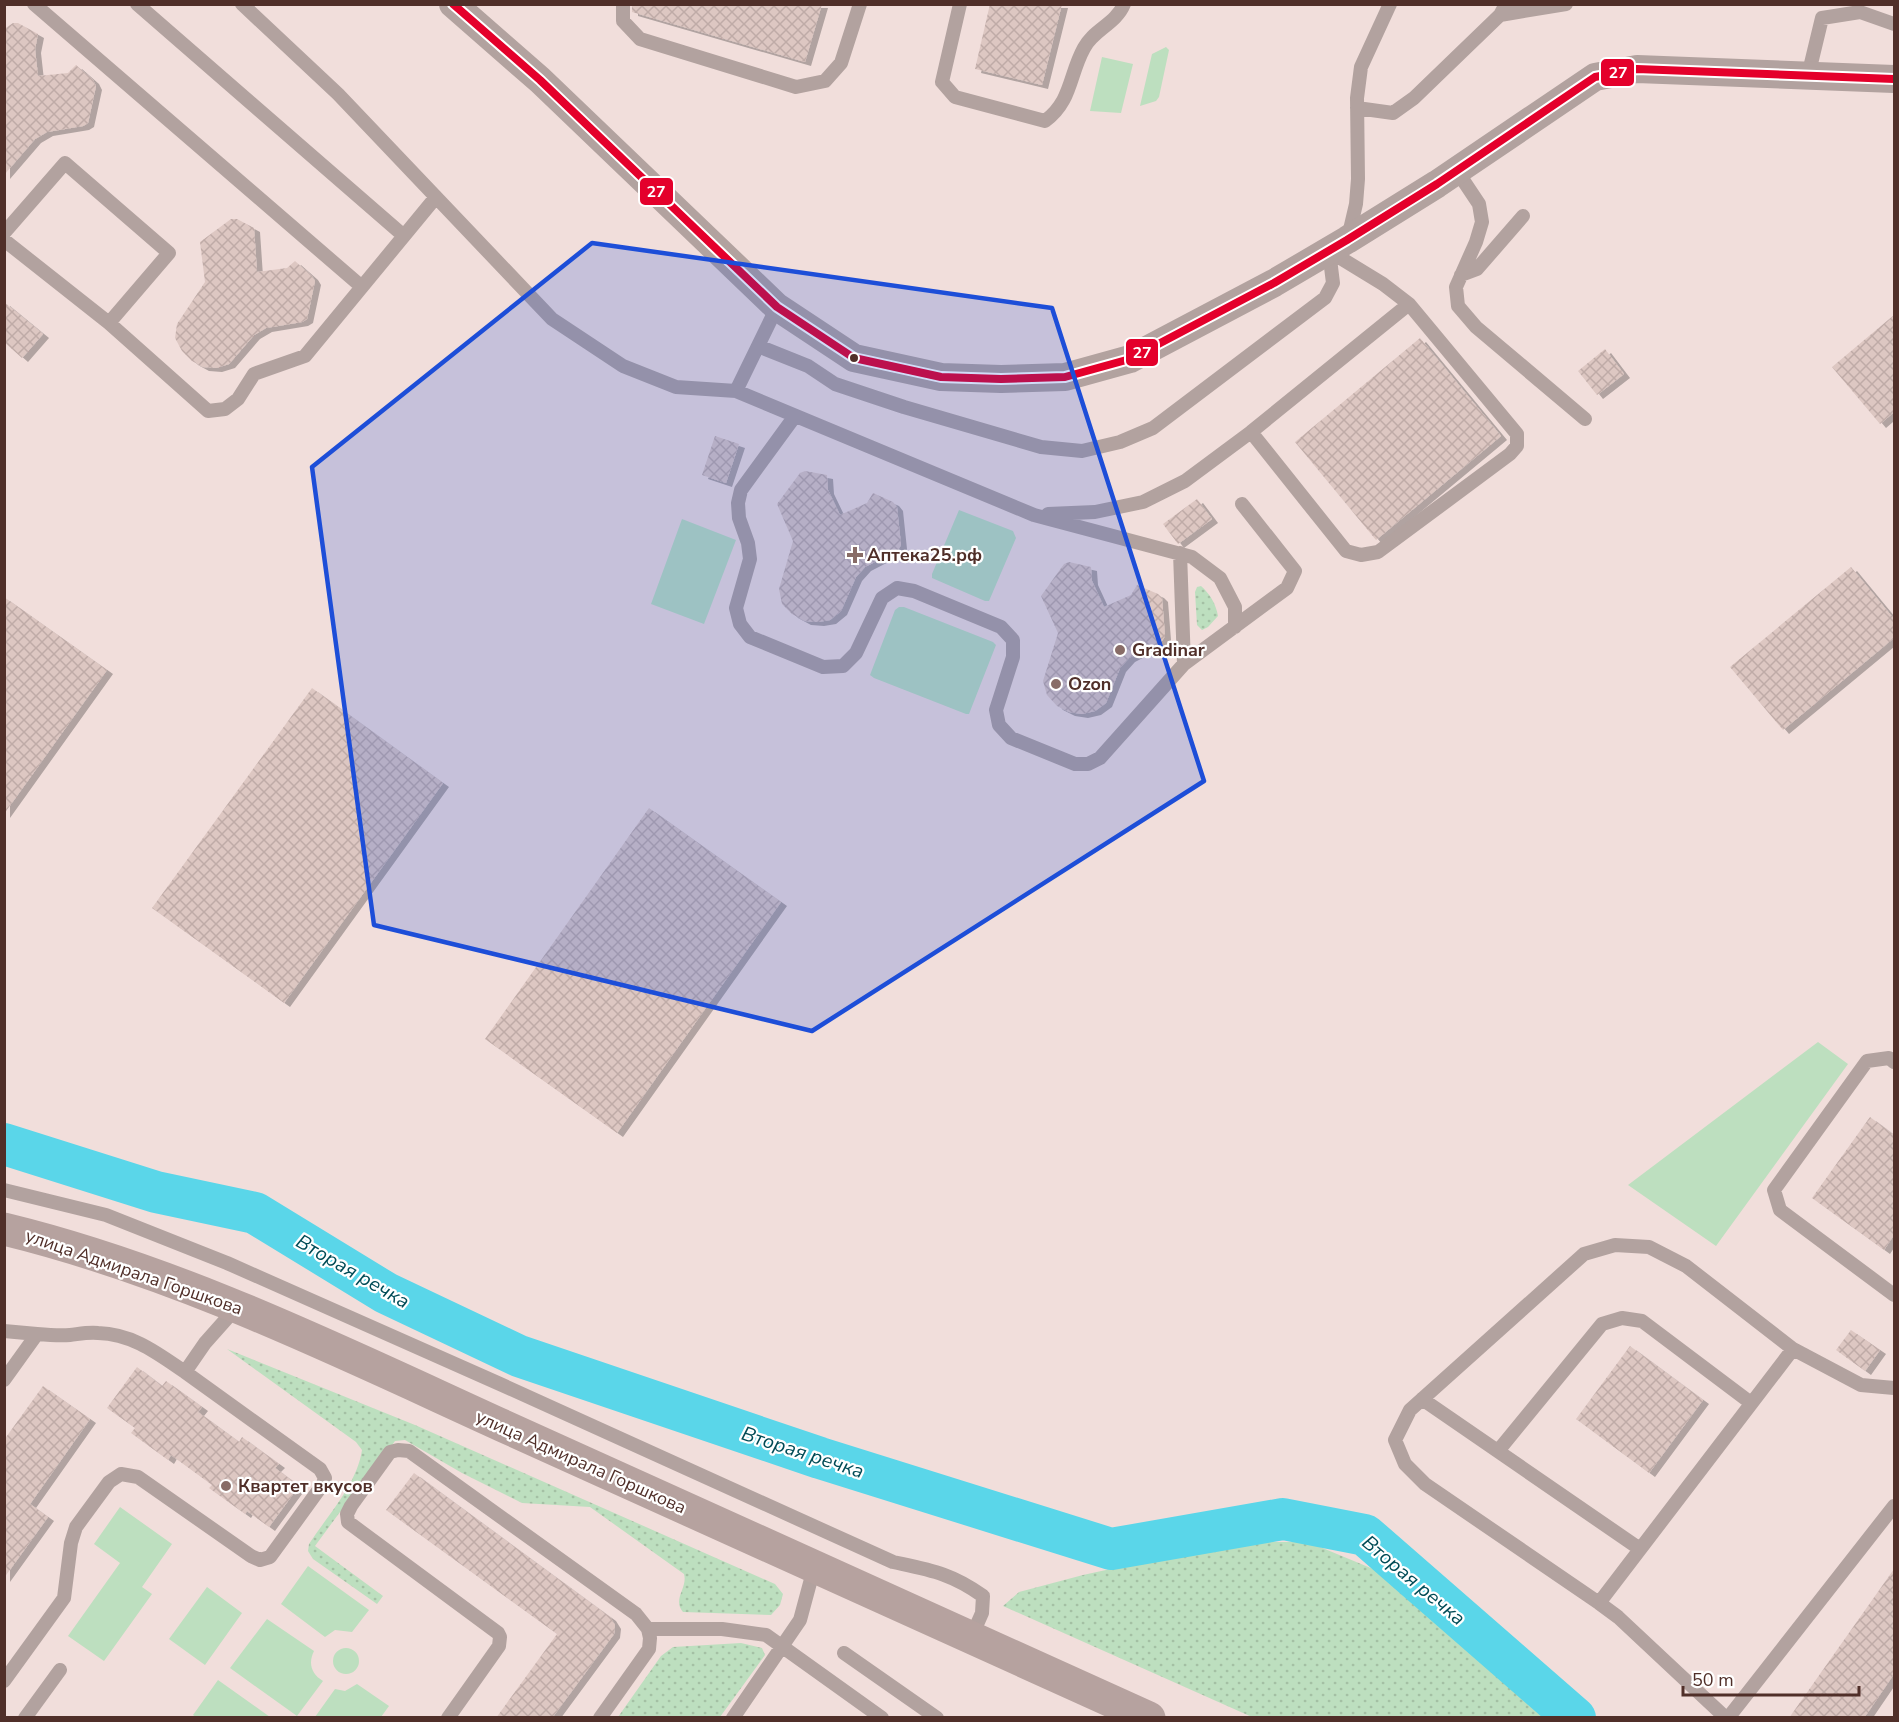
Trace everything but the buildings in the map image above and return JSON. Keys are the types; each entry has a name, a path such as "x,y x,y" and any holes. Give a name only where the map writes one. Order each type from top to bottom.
{"main road":[{"name":"улица Адмирала Горшкова","path":"4,1229 84,1251 238,1306 1149,1718"}],"street":[{"path":"453,4 540,80 777,307 854,358 941,376 1001,379 1065,377 1130,359 1274,283 1338,246 1456,171 1595,77 1637,69 1894,79"}],"lane":[{"path":"34,4 362,287"},
{"path":"137,4 404,236"},
{"path":"242,4 338,94 552,319 623,366 676,387 736,391 1034,515 1192,557 1220,578 1235,607 1235,627"},
{"path":"623,4 624,21 640,39 796,87 825,81 841,63 860,4"},
{"path":"960,4 942,82 955,97 1045,121 1058,112 1084,48 1091,38 1120,13 1124,4"},
{"path":"758,346 808,366 835,384 904,408 1041,447 1082,451 1120,442 1153,428 1325,298 1333,283 1338,246 1356,204 1357,108 1360,67 1390,4"},
{"path":"1357,108 1393,113 1414,98 1503,10 1566,4"},
{"path":"1808,76 1822,18 1860,12 1894,24"},
{"path":"4,233 65,163 169,253 109,322"},
{"path":"1456,171 1479,204 1482,222 1476,242 1456,287 1458,306 1476,327 1586,419"},
{"path":"4,240 109,322 208,411 225,409 238,399 254,375 305,356 436,197"},
{"path":"1461,275 1477,269 1523,216"},
{"path":"1251,432 1346,550 1361,555 1378,552 1510,454 1517,446 1517,434 1409,304 1338,246"},
{"path":"1034,515 1095,512 1143,502 1185,481 1251,432 1409,304"},
{"path":"736,391 777,307"},
{"path":"795,416 741,490 738,503 739,519 748,543 750,559 736,608 740,624 750,637 823,667 843,666 856,653 882,598 897,588 914,591 1001,627 1013,640 1013,657 996,710 999,725 1011,738 1075,764 1088,764 1100,758 1184,664 1287,588 1295,571 1242,504"},
{"path":"1180,554 1184,664"},
{"path":"1894,1062 1889,1058 1867,1061 1774,1190 1780,1210 1894,1295"},
{"path":"4,1190 106,1215 227,1263 893,1562 945,1573 983,1596 982,1613 971,1638"},
{"path":"1894,1388 1861,1385 1793,1348 1686,1266 1649,1247 1615,1245 1584,1254 1410,1410 1395,1440 1405,1464 1425,1484 1618,1617 1727,1718 1894,1506"},
{"path":"184,1372 205,1343 238,1306"},
{"path":"1498,1451 1602,1324 1622,1318 1642,1321 1751,1403"},
{"path":"4,1331 70,1335 97,1333 134,1340 152,1349 320,1469 325,1478 270,1557 260,1560 138,1477 121,1474 109,1482 76,1527 71,1543 64,1598 4,1681"},
{"path":"4,1380 38,1334"},
{"path":"1599,1603 1793,1348"},
{"path":"1422,1399 1640,1549"},
{"path":"448,1718 499,1646 500,1637 498,1633 348,1522 347,1514 351,1506 390,1452 398,1450 409,1451 636,1614 648,1629 649,1649 600,1718"},
{"path":"733,1718 800,1620 814,1568"},
{"path":"648,1629 722,1629 766,1635 882,1718"},
{"path":"844,1653 937,1718"},
{"path":"25,1718 60,1670"}],"highlighted area":[{"path":"592,243 1052,308 1204,781 812,1031 374,925 312,467"}],"green space":[{"path":"1166,47 1169,50 1159,97 1156,101 1140,106 1152,54"},
{"path":"1102,57 1133,64 1121,113 1090,111"},
{"path":"959,510 1013,531 1016,538 989,601 932,578"},
{"path":"682,519 736,540 704,624 651,604"},
{"path":"1201,586 1216,607 1218,616 1202,630 1197,625 1195,592 1197,587"},
{"path":"904,607 996,645 969,714 870,675 895,610"},
{"path":"1818,1042 1848,1064 1716,1246 1628,1185"},
{"path":"227,1349 415,1425 775,1584 783,1594 780,1605 771,1615 683,1612 679,1603 685,1579 684,1574 590,1507 522,1503 462,1473 405,1440 395,1441 346,1509 340,1512 315,1546 383,1596 377,1604 313,1559 308,1551 309,1544 348,1487 362,1450 356,1442"},
{"path":"120,1507 172,1544 142,1587 152,1594 104,1661 68,1636 120,1563 94,1544"},
{"path":"1258,1542 1308,1542 1378,1571 1422,1602 1546,1717 1252,1717 1003,1606 1019,1592 1083,1575 1184,1553"},
{"path":"308,1566 369,1610 352,1632 335,1630 325,1637 281,1604"},
{"path":"207,1587 242,1613 205,1665 169,1639"},
{"path":"267,1619 314,1651 311,1660 312,1668 323,1681 297,1716 230,1668"},
{"path":"741,1643 762,1648 765,1655 720,1717 618,1717 661,1656 673,1647"},
{"path":"346,1648 355,1652 359,1661 355,1670 346,1674 337,1670 333,1661 337,1652"},
{"path":"218,1680 270,1717 197,1718 193,1715"},
{"path":"357,1684 389,1706 381,1717 315,1717 335,1689 345,1691"}],"waterway":[{"name":"Вторая речка","path":"4,1144 156,1192 255,1213 386,1293 519,1356 820,1458 1111,1549 1283,1519 1365,1535 1575,1718"}],"transit line":[{"name":"27","path":"453,4 540,80 777,307 854,358 941,377 1001,379 1065,377 1130,359 1274,283 1347,240 1437,184 1595,77 1637,69 1894,79"}],"place":[{"name":"Аптека25.рф","path":"855,555"},
{"name":"Gradinar","path":"1120,650"},
{"name":"Ozon","path":"1056,684"},
{"name":"Квартет вкусов","path":"226,1486"}]}
